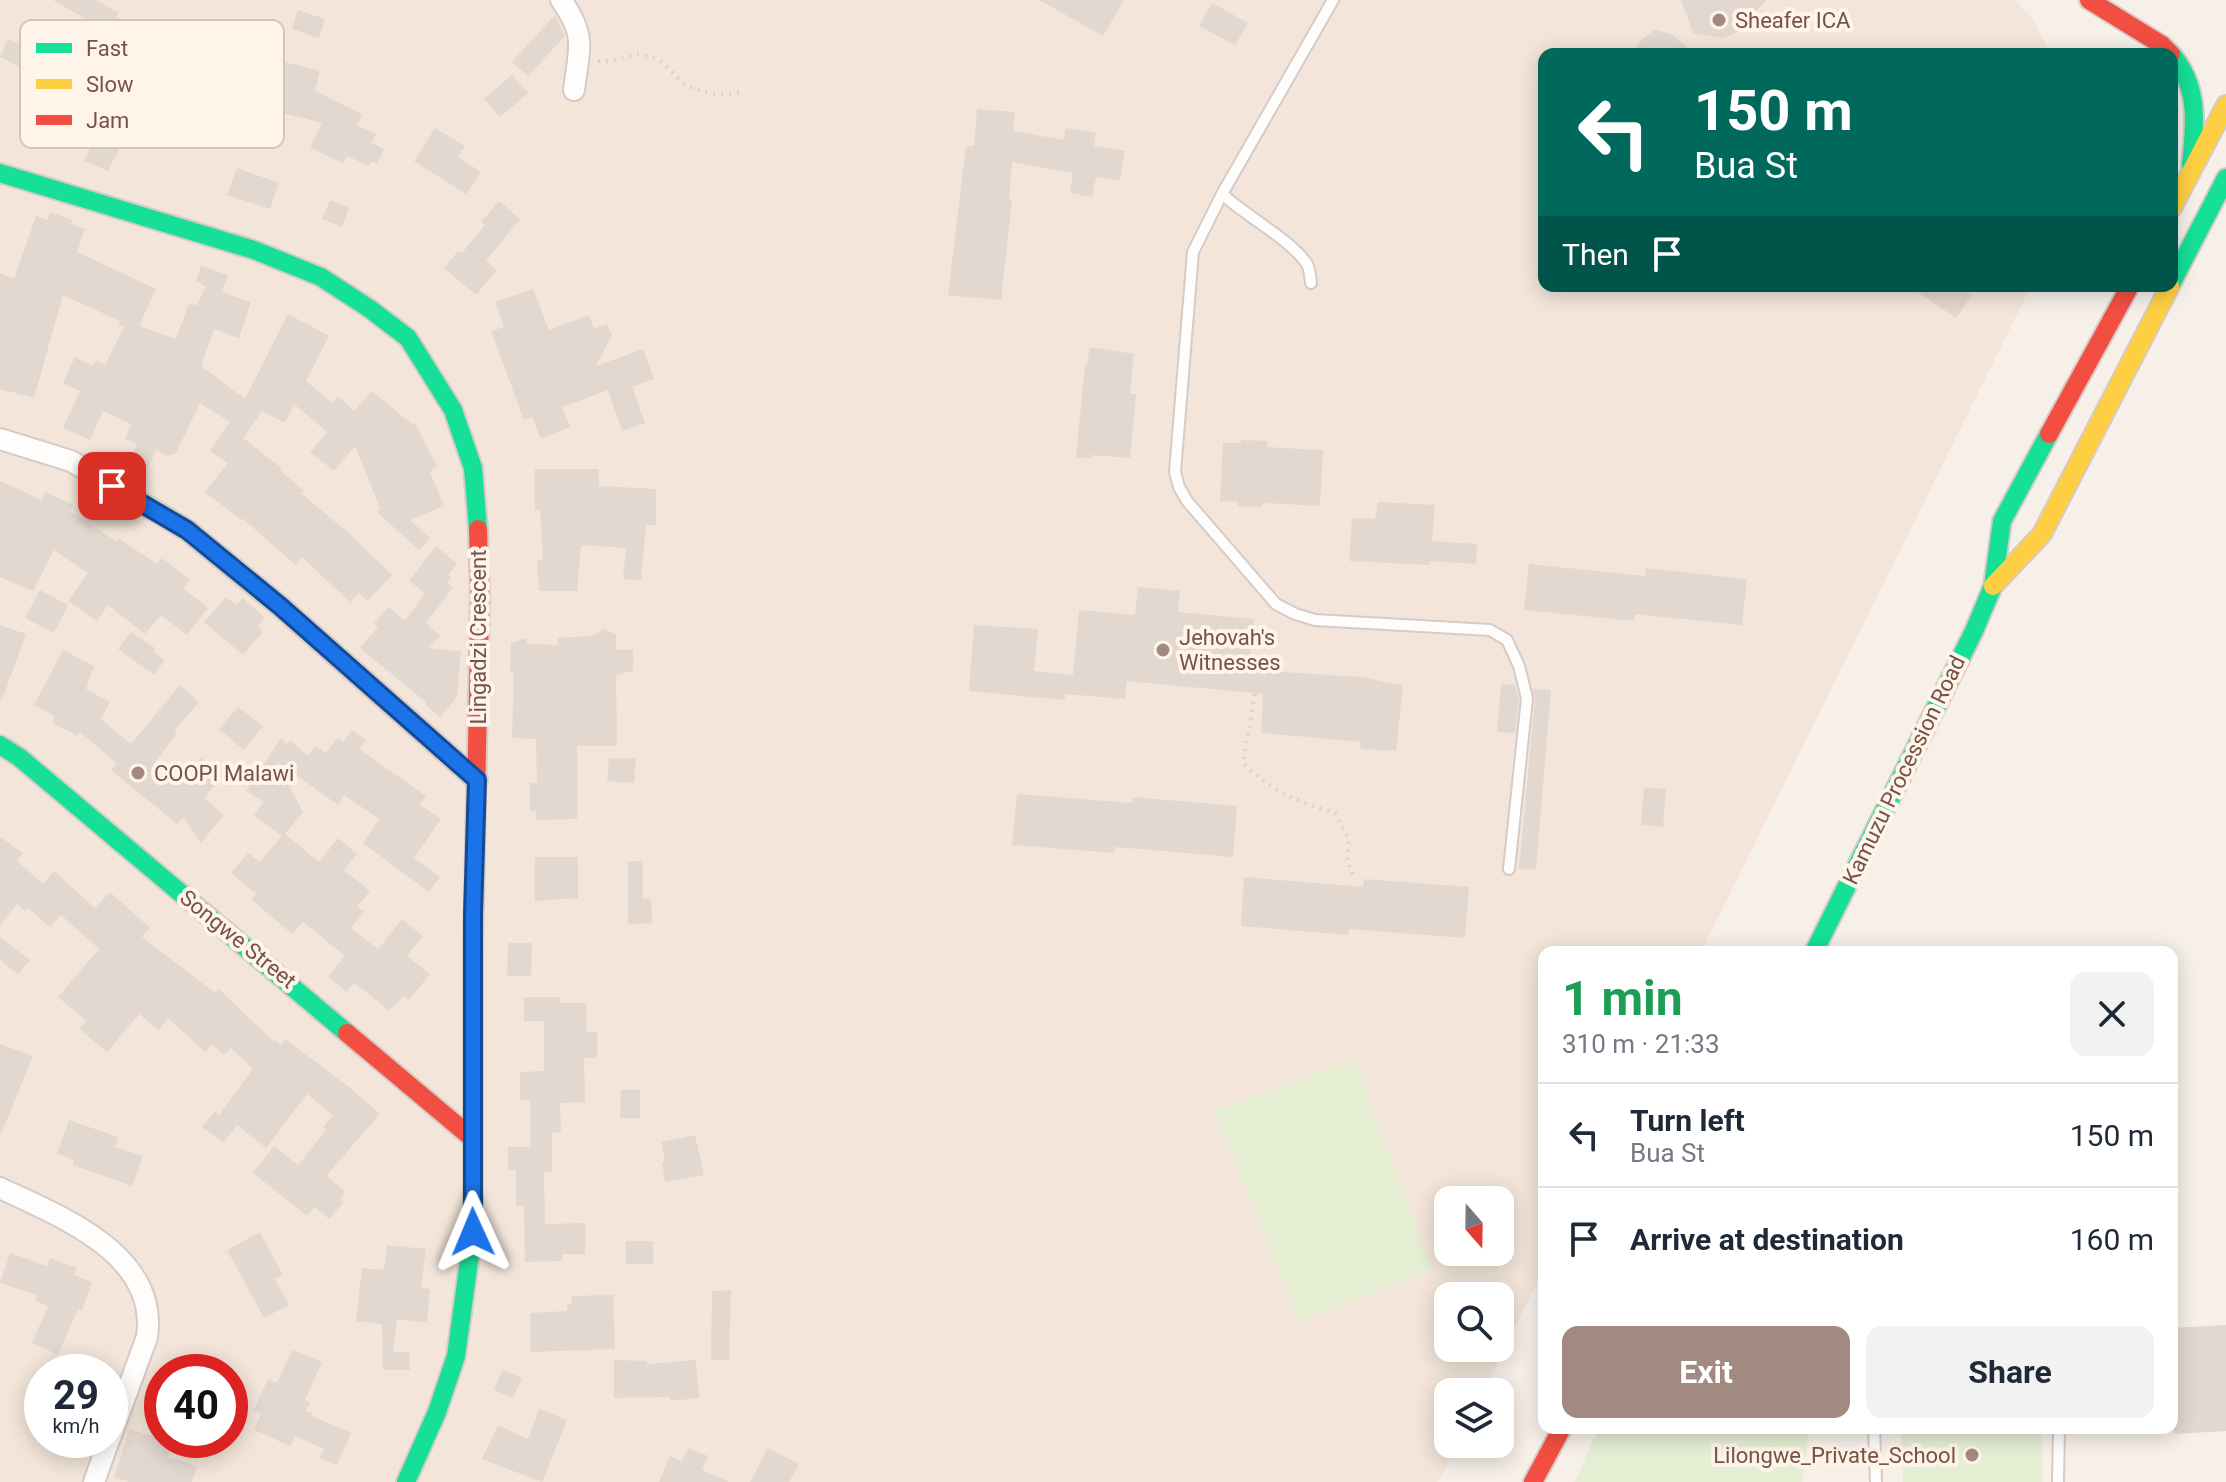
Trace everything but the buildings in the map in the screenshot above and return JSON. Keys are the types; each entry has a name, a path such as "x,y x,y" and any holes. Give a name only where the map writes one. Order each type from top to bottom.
{"main road":[{"path":"2089,0 2165,48"},
{"path":"2178,61 2192,83 2195,104 2190,174"},
{"path":"2178,197 2226,105"},
{"name":"Lingadzi Crescent","path":"0,173 225,241 321,277 408,338 453,410 473,468 480,584 473,914 473,1232 456,1356 437,1412 406,1482"},
{"name":"Kamuzu Procession Road","path":"2178,271 2226,178"},
{"name":"Kamuzu Procession Road","path":"1817,946 1974,631 1993,586 2002,521 2127,292"},
{"name":"Kamuzu Procession Road","path":"1993,586 2042,534 2167,292"},
{"name":"Songwe Street","path":"0,745 19,757 239,939 472,1138"},
{"path":"1533,1482 1559,1434"}],"street":[{"path":"561,0 580,33 574,90"},
{"path":"0,439 71,461 187,530 280,606 477,780"},
{"path":"0,1188 77,1224 122,1262 141,1289 148,1305 150,1322 128,1389"},
{"path":"94,1482 103,1458"}],"lane":[{"path":"1333,0 1222,194 1193,252 1175,472 1187,501 1276,604 1295,614 1315,620 1490,630 1507,640 1519,666 1527,698 1509,869"},
{"path":"1222,194 1243,213 1288,244 1308,266 1311,283"},
{"path":"1874,1434 1876,1482"},
{"path":"2058,1482 2059,1434"}],"path":[{"path":"580,33 593,49 597,61 631,54 655,57 673,70 687,86 716,95 744,91"},
{"path":"1255,694 1243,763 1261,781 1286,797 1335,813 1349,840 1347,861 1355,879"}],"shaded area":[{"path":"0,0 2015,0 2032,18 2048,48 1538,48 1538,292 2028,292 1704,946 1538,946 1538,1280 1514,1329 1514,1282 1434,1282 1434,1362 1498,1362 1490,1378 1434,1378 1434,1458 1450,1458 1438,1482 0,1482"}],"green space":[{"path":"1354,1058 1433,1270 1299,1321 1214,1111"},
{"path":"1597,1434 1808,1434 1802,1482 1575,1482"},
{"name":"Lilongwe_Private_School","path":"1901,1434 2042,1434 2042,1482 1903,1482"}],"traffic: fast":[{"path":"2178,64 2187,80 2194,107 2191,165"},
{"path":"0,173 254,250 321,277 370,309 408,338 453,410 473,468 478,529"},
{"path":"2178,270 2226,178"},
{"path":"1817,946 1974,631 1993,586 2002,521 2049,434"},
{"path":"0,745 19,757 347,1033"},
{"path":"406,1482 437,1412 456,1356 473,1232 473,952"}],"traffic: slow":[{"path":"2178,197 2226,105"},
{"path":"1993,586 2042,534 2167,292"}],"traffic: jam":[{"path":"2089,0 2165,48"},
{"path":"2049,434 2127,292"},
{"path":"473,952 480,597 478,529"},
{"path":"347,1033 472,1138"},
{"path":"1533,1482 1559,1434"}],"place":[{"name":"Sheafer ICA","path":"1719,20"},
{"name":"Jehovah's Witnesses","path":"1163,650"},
{"name":"COOPI Malawi","path":"138,773"},
{"name":"Lilongwe_Private_School","path":"1972,1455"}],"route":[{"path":"112,486 187,530 280,606 477,780 473,914 473,1232"}]}
